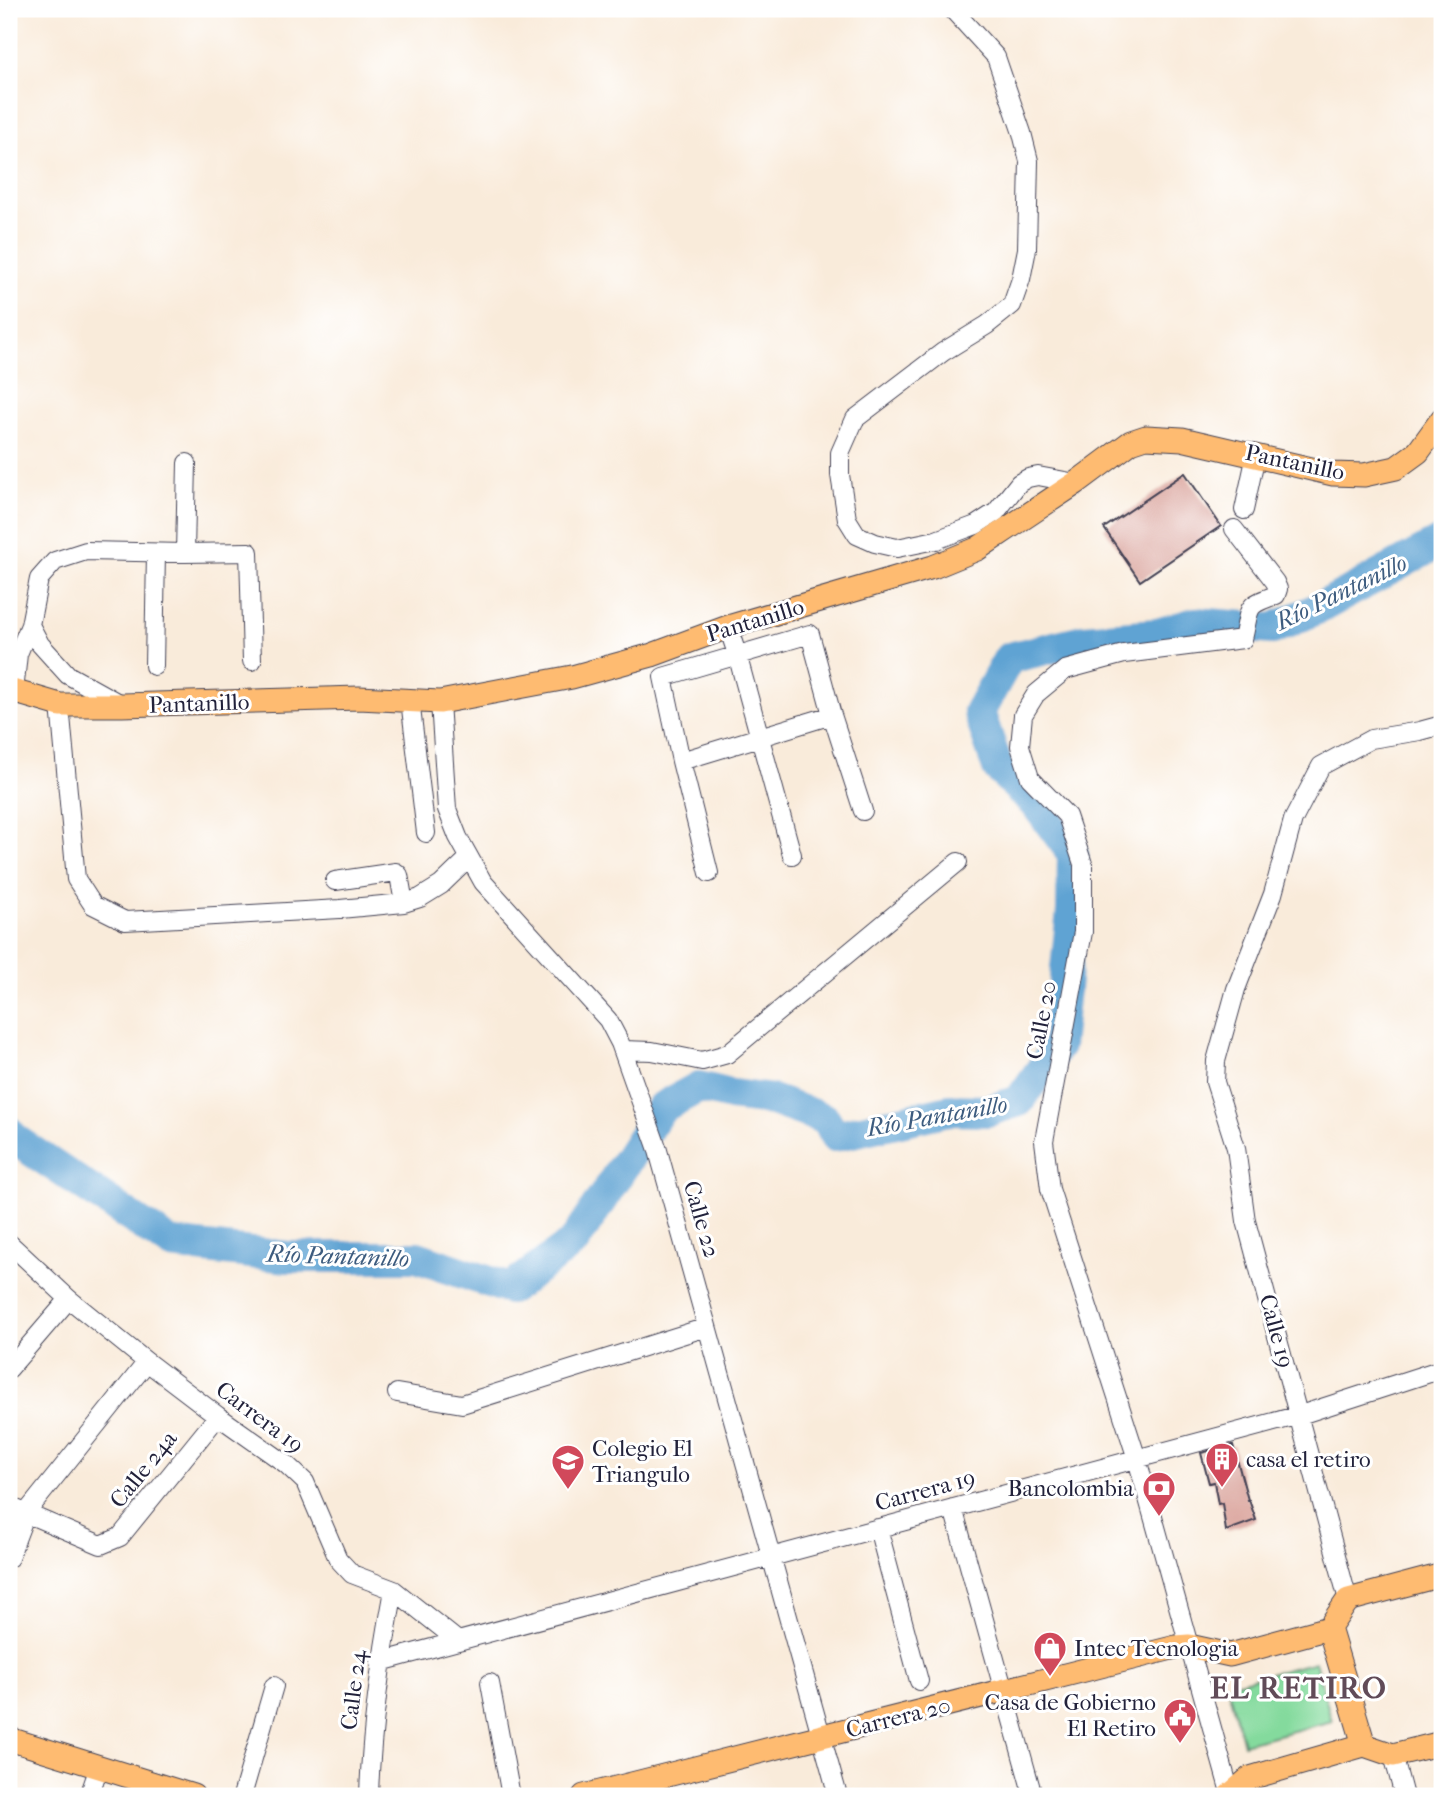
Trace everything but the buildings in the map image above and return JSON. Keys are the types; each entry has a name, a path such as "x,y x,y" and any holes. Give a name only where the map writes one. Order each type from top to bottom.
{"main road":[{"name":"Pantanillo","path":"11,691 60,705 359,698 440,702 572,677 652,655 728,627 933,567 977,549 1131,442 1146,438 1182,439 1333,474 1364,475 1396,468 1418,452 1442,419"},
{"path":"1364,1745 1329,1628 1348,1600 1442,1575"},
{"name":"Carrera 20","path":"584,1796 623,1791 821,1736 1176,1647 1189,1646 1230,1655 1329,1628"},
{"path":"9,1739 192,1796"},
{"path":"1230,1796 1250,1777 1364,1745 1393,1755 1442,1743"}],"street":[{"path":"952,9 996,57 1022,133 1029,161 1027,249 1021,279 1012,304 987,325 943,352 856,419 840,453 840,475 847,519 857,535 897,548 936,540 976,525 996,512 1019,483 1028,478 1038,476 1076,482"},
{"path":"1244,510 1256,455"},
{"path":"186,554 187,463"},
{"name":"Calle 20","path":"1230,1796 1137,1459 1050,1189 1044,1141 1083,932 1083,864 1067,816 1030,778 1020,746 1023,715 1036,694 1065,670 1125,654 1243,639 1250,607 1256,601 1276,595 1278,589 1234,529"},
{"path":"11,691 18,654 30,625 39,579 55,561 86,551 186,554 249,552 252,661"},
{"path":"154,666 156,553"},
{"path":"30,625 40,644 68,675 122,705"},
{"path":"728,627 792,855"},
{"path":"709,873 663,677 810,634 832,715 863,811"},
{"path":"410,700 426,833"},
{"name":"Calle 22","path":"440,702 447,809 469,858 482,882 608,1020 623,1050 657,1147 838,1796"},
{"path":"60,705 76,880 93,905 125,921 404,903 420,898 441,885 469,858"},
{"path":"681,761 832,715"},
{"name":"Calle 19","path":"1348,1600 1246,1221 1236,1148 1215,1082 1216,1061 1236,989 1273,894 1293,820 1321,766 1371,739 1442,725"},
{"path":"623,1050 652,1051 702,1060 727,1054 958,862"},
{"path":"335,881 396,872 404,903"},
{"path":"441,885 482,882"},
{"name":"Carrera 19","path":"9,1243 69,1299 147,1362 286,1464 305,1482 338,1559 352,1574 394,1590 458,1641"},
{"path":"9,1369 69,1299"},
{"path":"397,1393 462,1404 707,1327"},
{"path":"9,1558 17,1510 147,1362"},
{"name":"Carrera 19","path":"380,1662 1300,1415 1442,1369"},
{"name":"Calle 24a","path":"17,1510 101,1545 120,1537 218,1416"},
{"path":"953,1508 1033,1796"},
{"path":"878,1528 919,1681"},
{"name":"Calle 24","path":"369,1796 370,1756 380,1662 394,1590"},
{"path":"490,1683 510,1796"},
{"path":"242,1796 274,1686"},
{"path":"1393,1755 1404,1796"},
{"path":"89,1796 99,1767"}],"green space":[{"path":"1315,1662 1332,1721 1243,1744 1227,1685"}],"waterway":[{"name":"Río Pantanillo","path":"9,1132 14,1139 171,1244 288,1257 417,1257 510,1289 574,1242 661,1108 699,1087 731,1095 772,1100 825,1119 835,1136 949,1110 987,1111 1019,1101 1058,1046 1072,911 1073,854 1037,806 998,768 979,712 1009,658 1083,640 1157,634 1195,623 1273,629 1323,606 1442,541"}],"place":[{"name":"casa el retiro","path":"1222,1489"},
{"name":"Colegio El Triangulo","path":"568,1491"},
{"name":"Bancolombia","path":"1159,1518"},
{"name":"Intec Tecnologia","path":"1050,1678"},
{"name":"Casa de Gobierno El Retiro","path":"1180,1745"}],"district":[{"name":"EL RETIRO","path":"1299,1688"}]}
